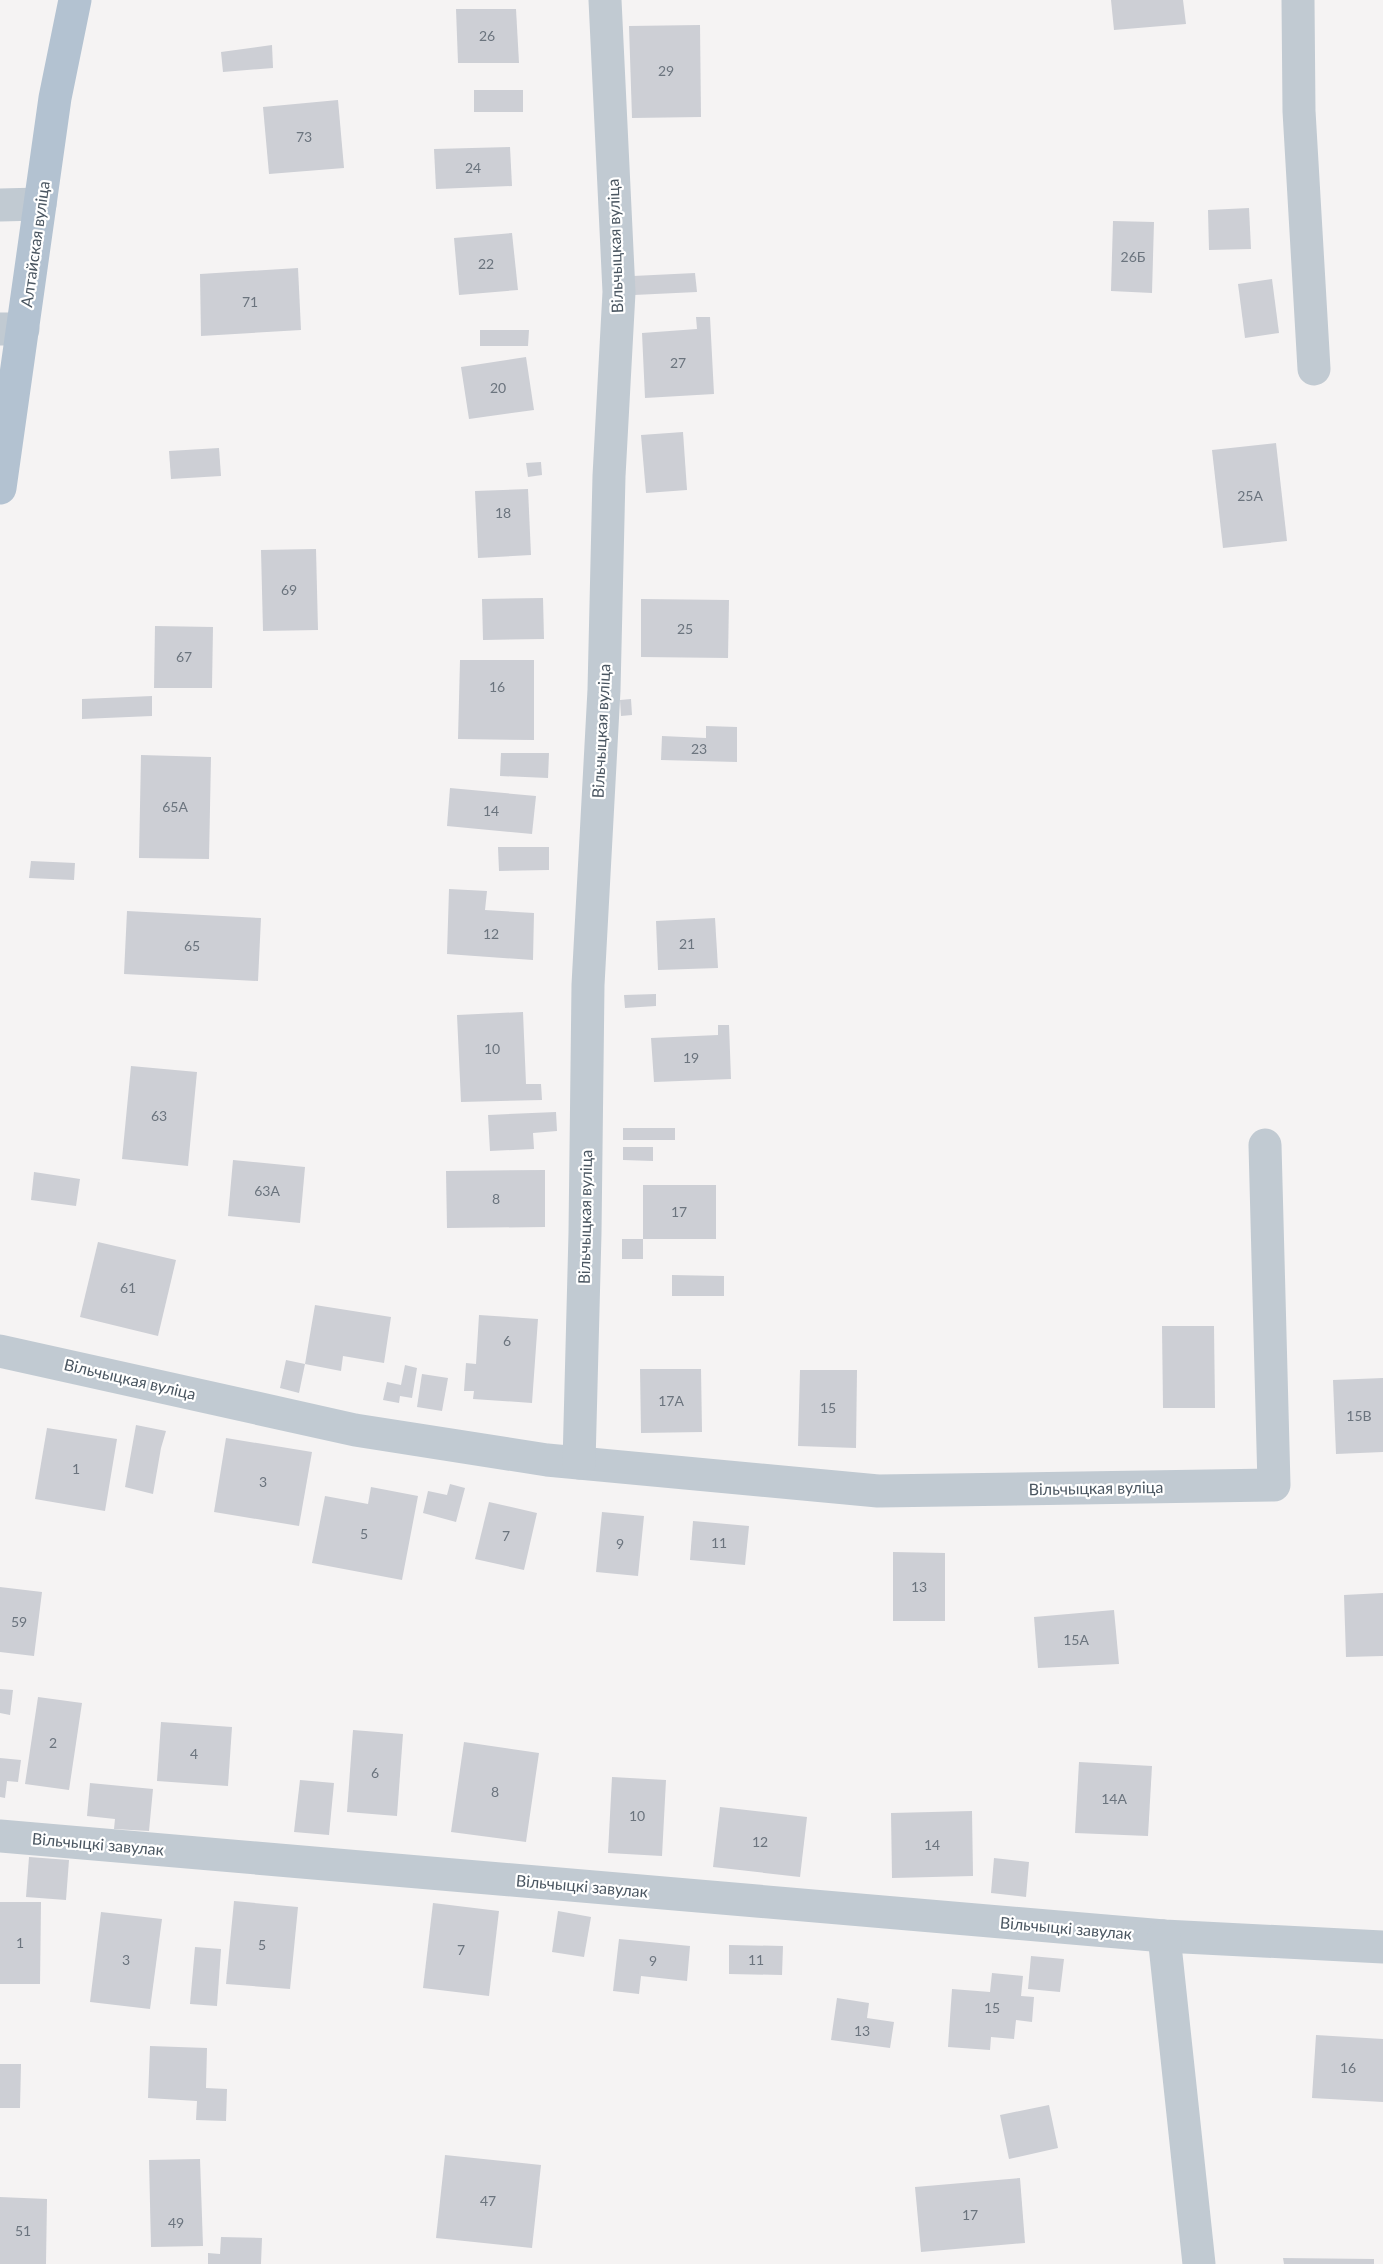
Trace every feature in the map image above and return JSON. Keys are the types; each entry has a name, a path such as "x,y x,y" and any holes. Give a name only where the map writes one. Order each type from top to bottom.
{"main road":[{"name":"Алтайская вуліца","path":"0,488 11,329 40,204 55,98 75,0"}],"street":[{"name":"Вільчыцкая вуліца","path":"579,1463 588,985 604,690 609,476 619,292 605,0"},
{"path":"1298,0 1299,111 1314,369"},
{"path":"0,205 40,204"},
{"name":"Вільчыцкая вуліца","path":"0,1351 355,1430 579,1463 878,1491 1274,1485 1265,1145"},
{"name":"Вільчыцкі завулак","path":"0,1836 1164,1936 1383,1947"},
{"path":"1164,1936 1199,2264"}],"building":[{"path":"1111,0 1183,0 1186,24 1114,30"},
{"path":"456,9 516,9 519,63 458,63"},
{"path":"700,25 701,117 632,118 629,26"},
{"path":"272,45 273,68 223,72 221,52"},
{"path":"474,90 523,90 523,112 474,112"},
{"path":"338,100 344,168 269,174 263,107"},
{"path":"510,147 512,186 436,189 434,149"},
{"path":"1249,208 1251,249 1209,250 1208,210"},
{"path":"1113,221 1154,222 1152,293 1111,291"},
{"path":"512,233 518,290 459,295 454,238"},
{"path":"298,268 301,330 201,336 200,274"},
{"path":"695,273 697,292 634,295 633,276"},
{"path":"1272,279 1279,333 1245,338 1238,284"},
{"path":"696,317 710,317 714,394 645,398 642,333 697,329"},
{"path":"480,330 529,330 528,346 480,346"},
{"path":"526,357 534,410 469,419 461,367"},
{"path":"683,432 687,490 646,493 641,435"},
{"path":"1276,443 1287,541 1223,548 1212,450"},
{"path":"219,448 221,476 171,479 169,451"},
{"path":"541,462 542,475 528,477 526,463"},
{"path":"528,489 531,555 478,558 475,491"},
{"path":"316,549 318,630 263,631 261,550"},
{"path":"543,598 544,639 483,640 482,599"},
{"path":"641,599 729,600 728,658 641,657"},
{"path":"155,626 213,627 212,688 154,688"},
{"path":"460,660 534,660 534,740 458,739"},
{"path":"152,696 152,716 82,719 82,699"},
{"path":"631,699 632,715 621,716 620,700"},
{"path":"706,726 737,727 737,762 661,760 662,736 706,738"},
{"path":"501,753 549,753 548,778 500,776"},
{"path":"141,755 211,757 209,859 139,858"},
{"path":"450,788 536,796 532,834 447,826"},
{"path":"498,847 549,847 549,870 499,871"},
{"path":"31,861 75,863 74,880 29,878"},
{"path":"449,889 487,891 485,910 534,913 533,960 447,954"},
{"path":"127,911 261,918 258,981 124,974"},
{"path":"715,918 718,968 658,970 656,921"},
{"path":"656,994 656,1006 625,1008 624,995"},
{"path":"523,1012 526,1084 541,1084 542,1100 461,1102 457,1015"},
{"path":"718,1025 729,1025 731,1079 654,1082 651,1038 718,1035"},
{"path":"131,1066 197,1072 188,1166 122,1159"},
{"path":"556,1112 557,1131 533,1133 534,1149 490,1151 488,1115"},
{"path":"623,1128 675,1128 675,1140 623,1140"},
{"path":"623,1147 653,1147 653,1161 623,1160"},
{"path":"233,1160 305,1167 300,1223 228,1216"},
{"path":"545,1170 545,1227 447,1228 446,1171"},
{"path":"34,1172 80,1179 76,1206 31,1200"},
{"path":"643,1185 716,1185 716,1239 643,1239"},
{"path":"622,1239 643,1239 643,1259 622,1259"},
{"path":"98,1242 176,1260 158,1336 80,1317"},
{"path":"672,1275 724,1276 724,1296 672,1296"},
{"path":"315,1305 391,1317 384,1363 343,1356 341,1371 305,1364"},
{"path":"479,1315 538,1319 532,1403 473,1399 474,1391 464,1391 466,1363 476,1364"},
{"path":"1162,1326 1214,1326 1215,1408 1163,1408"},
{"path":"286,1360 305,1364 299,1393 280,1388"},
{"path":"405,1365 417,1368 412,1398 400,1396 399,1403 383,1400 387,1382 401,1385"},
{"path":"640,1369 701,1369 702,1432 641,1433"},
{"path":"800,1370 857,1370 856,1448 798,1446"},
{"path":"422,1374 448,1378 442,1411 417,1407"},
{"path":"1383,1378 1383,1452 1336,1454 1333,1380"},
{"path":"136,1425 166,1431 153,1494 125,1487"},
{"path":"47,1428 117,1439 105,1511 35,1499"},
{"path":"226,1438 312,1452 299,1526 214,1512"},
{"path":"450,1484 465,1488 456,1522 423,1513 428,1491 447,1495"},
{"path":"371,1487 418,1496 402,1580 312,1563 325,1496 368,1504"},
{"path":"489,1502 537,1513 524,1570 475,1559"},
{"path":"602,1512 644,1516 638,1576 596,1572"},
{"path":"693,1521 749,1526 745,1565 690,1560"},
{"path":"893,1552 945,1553 945,1621 893,1621"},
{"path":"0,1587 42,1592 34,1656 0,1652"},
{"path":"1383,1593 1383,1656 1346,1657 1344,1595"},
{"path":"1114,1610 1119,1664 1038,1668 1034,1617"},
{"path":"0,1689 13,1690 10,1715 0,1713"},
{"path":"38,1697 82,1703 69,1790 25,1784"},
{"path":"161,1722 232,1727 228,1786 157,1781"},
{"path":"353,1730 403,1734 397,1816 347,1812"},
{"path":"464,1742 539,1753 526,1842 451,1832"},
{"path":"0,1758 21,1760 18,1782 7,1781 5,1798 0,1797"},
{"path":"1079,1762 1152,1766 1148,1836 1075,1833"},
{"path":"612,1777 666,1780 662,1856 608,1853"},
{"path":"300,1780 334,1783 329,1835 294,1832"},
{"path":"90,1783 153,1789 149,1831 114,1829 115,1819 87,1816"},
{"path":"720,1807 807,1817 800,1877 713,1867"},
{"path":"972,1811 973,1876 892,1878 891,1813"},
{"path":"29,1857 69,1860 66,1900 26,1897"},
{"path":"994,1858 1029,1862 1026,1897 991,1893"},
{"path":"234,1901 298,1907 290,1989 226,1984"},
{"path":"0,1902 41,1902 40,1984 0,1984"},
{"path":"433,1903 499,1911 489,1996 423,1988"},
{"path":"558,1911 591,1917 584,1957 552,1952"},
{"path":"101,1912 162,1919 150,2009 90,2002"},
{"path":"619,1939 690,1946 687,1981 641,1976 639,1994 613,1991"},
{"path":"729,1945 783,1946 782,1975 729,1974"},
{"path":"195,1947 221,1949 217,2006 190,2004"},
{"path":"1031,1956 1064,1959 1060,1992 1028,1989"},
{"path":"992,1973 1023,1976 1021,1996 1034,1997 1032,2022 1016,2020 1014,2039 991,2037 990,2050 948,2047 952,1989 990,1992"},
{"path":"837,1998 869,2003 867,2018 894,2022 890,2048 831,2040"},
{"path":"1316,2035 1383,2039 1383,2102 1312,2098"},
{"path":"150,2046 207,2048 206,2088 227,2089 226,2121 196,2120 197,2101 148,2098"},
{"path":"0,2064 21,2064 20,2108 0,2108"},
{"path":"1049,2105 1058,2148 1009,2159 1000,2115"},
{"path":"445,2155 541,2165 532,2248 436,2238"},
{"path":"200,2159 203,2246 151,2247 149,2160"},
{"path":"1020,2178 1025,2243 921,2252 915,2187"},
{"path":"0,2197 47,2199 46,2264 0,2264"},
{"path":"221,2237 262,2238 261,2264 208,2264 208,2253 220,2254"},
{"path":"1283,2258 1374,2259 1374,2264 1284,2264"}]}
